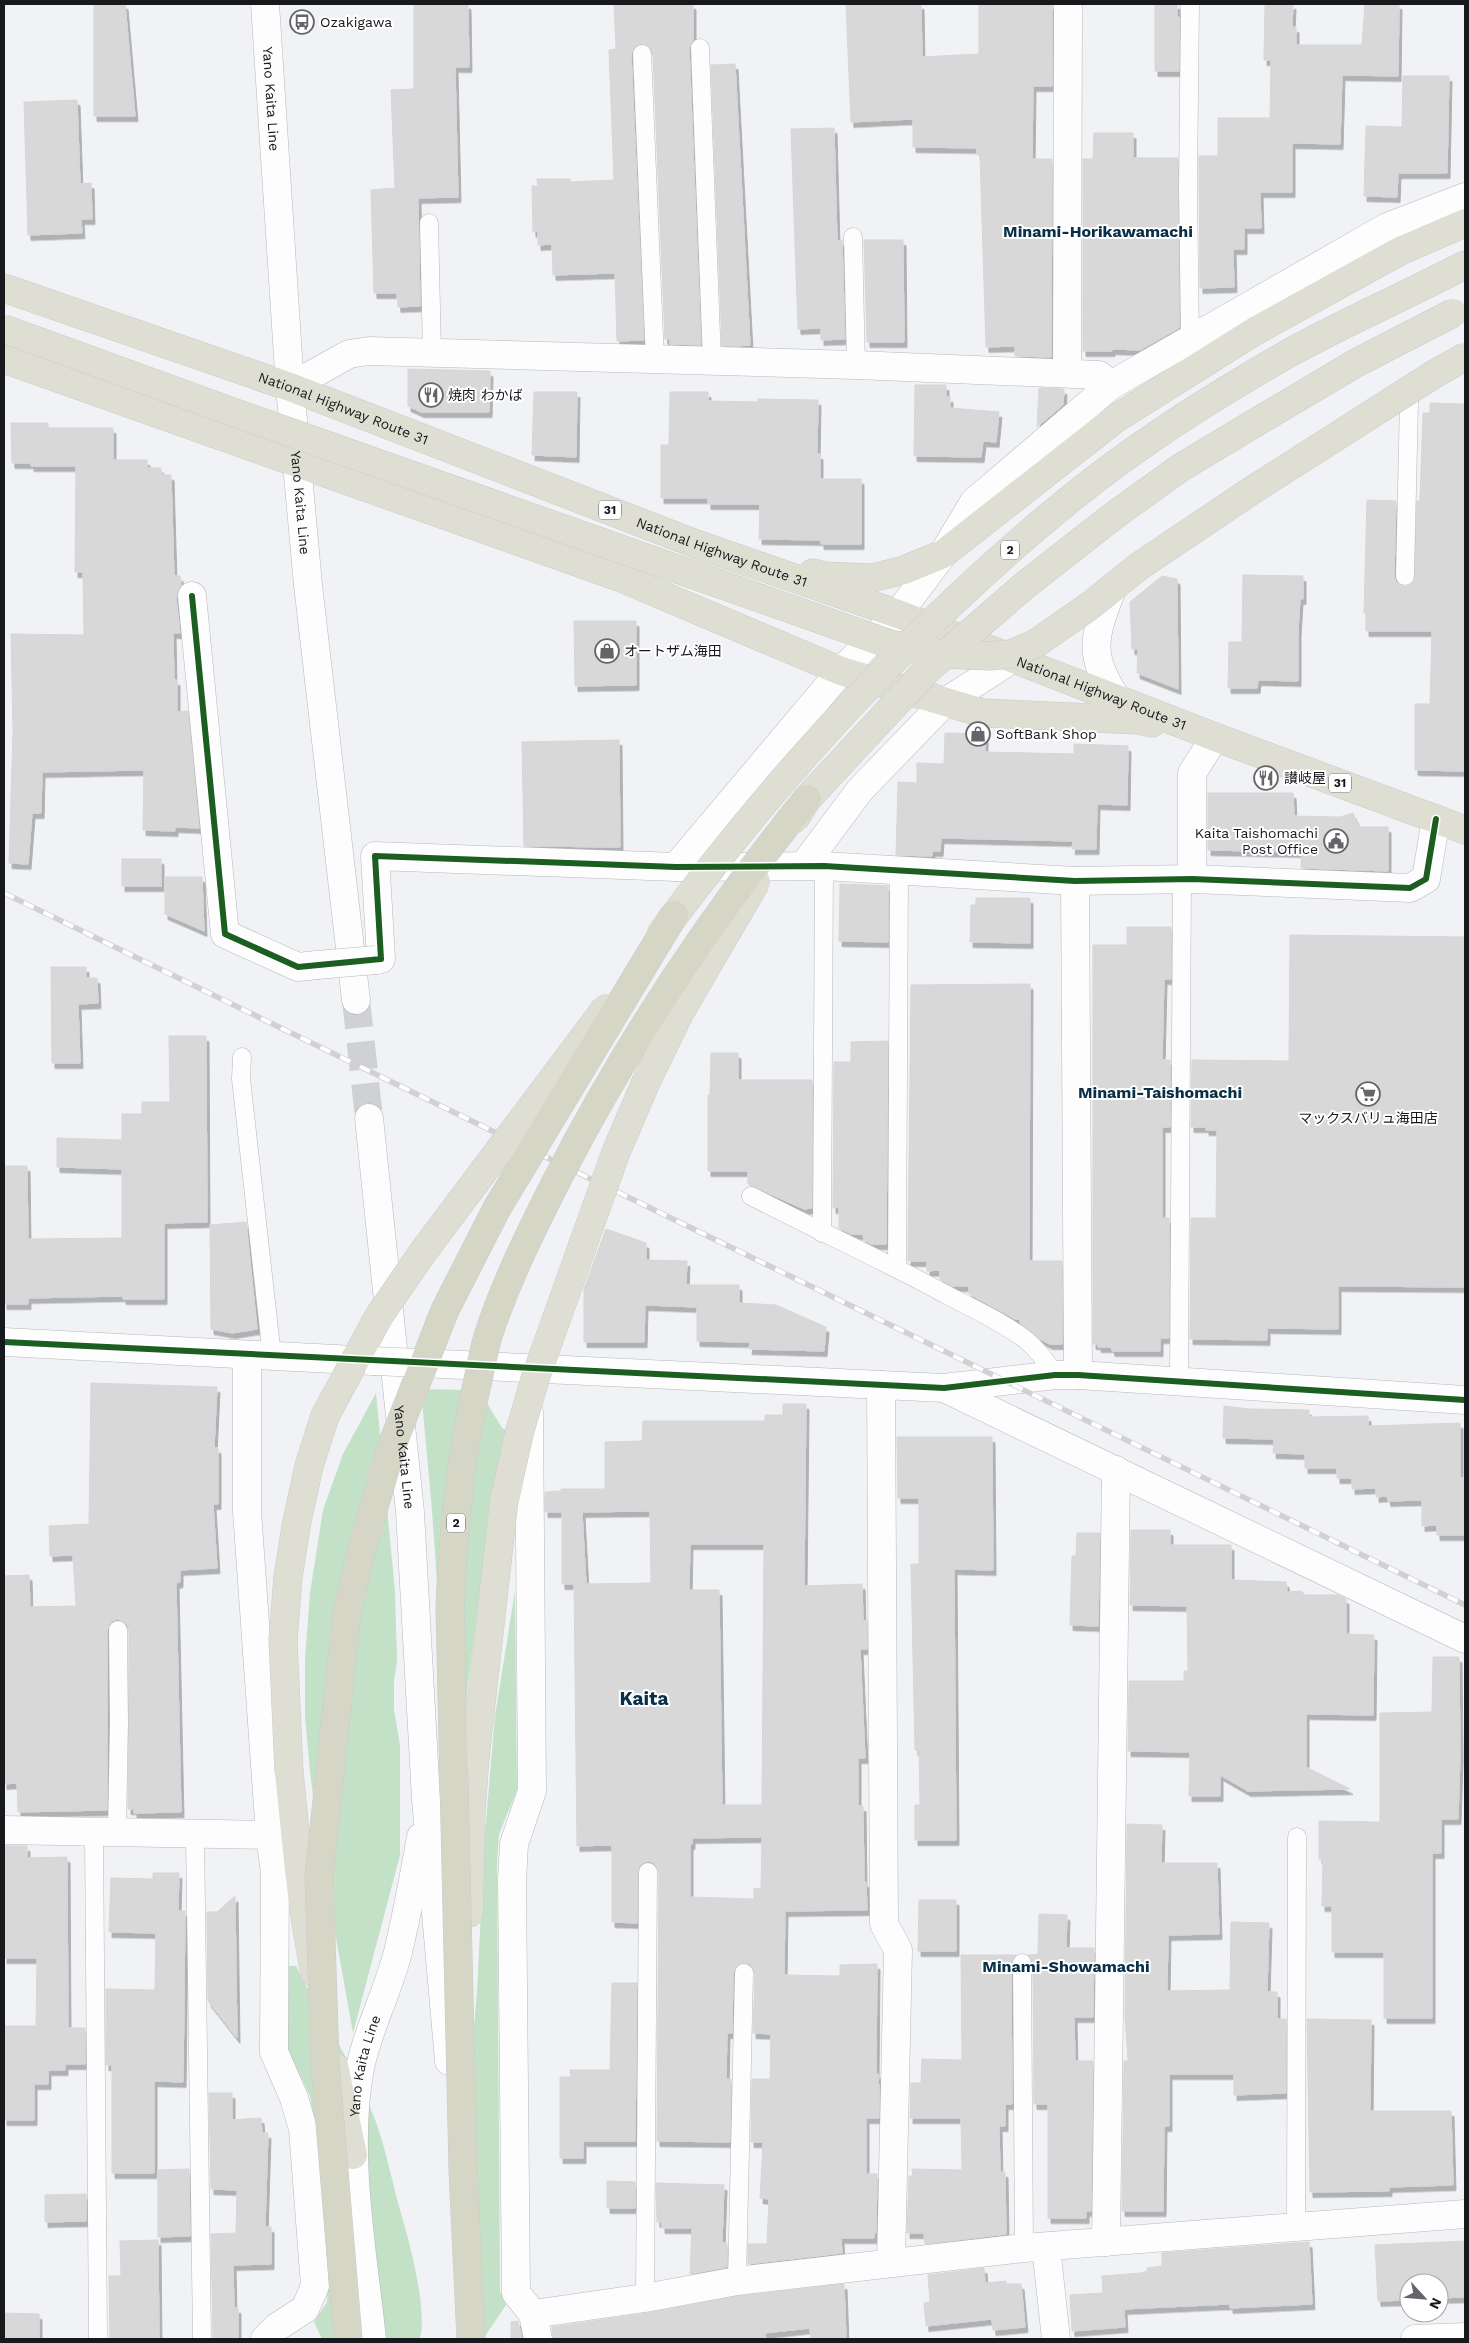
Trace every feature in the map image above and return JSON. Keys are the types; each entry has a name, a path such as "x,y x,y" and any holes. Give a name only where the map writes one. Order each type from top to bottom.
{"highway":[{"path":"696,544 824,576 872,578 904,570 943,554 1115,419 1255,331 1400,251 1465,223"},
{"name":"2","path":"348,2339 325,2063 319,1876 346,1612 392,1445 445,1310 497,1208 674,915 774,788 830,725 964,591 1024,538 1151,438 1278,359 1465,265"},
{"name":"National Highway Route 31","path":"4,288 290,387 696,544 898,614 1215,737 1465,830"},
{"name":"2","path":"471,2339 463,2170 450,1609 453,1551 467,1427 488,1336 522,1249 584,1129 640,1034 732,897 807,799 927,670 1024,586 1112,517 1180,468 1348,368 1465,308"},
{"path":"4,329 261,423 890,644 942,654 981,656 1011,654 1035,644 1091,605 1138,567 1251,491 1436,373 1465,357"},
{"name":"National Highway Route 31","path":"4,359 298,465 414,503 619,577 841,671 983,713 1138,720 1215,737"},
{"path":"453,2104 468,1989 471,1812 476,1757 504,1501 519,1434 538,1370 616,1152 646,1082 680,1012 727,930 807,799"},
{"path":"353,2155 307,1936 289,1772 283,1640 288,1578 296,1521 309,1466 325,1416 379,1316 418,1260 674,915"}],"street":[{"name":"Yano Kaita Line","path":"265,4 290,387 308,586 356,1000"},
{"path":"1067,373 1068,4"},
{"path":"676,866 841,671 898,614 943,554 974,502 1111,385 1387,226 1465,196"},
{"path":"290,387 349,354 369,351 1067,373 1099,375 1111,385"},
{"path":"814,866 860,790 945,702 1014,659 1327,448 1465,370"},
{"path":"1111,592 1098,626 1097,655 1106,682 1118,700"},
{"path":"192,596 225,934 298,967 381,959 375,856 676,866 814,866 1075,881 1187,879 1410,888 1426,879 1436,819"},
{"path":"1187,879 1192,773 1215,737"},
{"path":"1067,1375 1075,881"},
{"name":"Yano Kaita Line","path":"369,1118 410,1512 426,1799 453,2104 453,2208 460,2339"},
{"path":"4,1342 944,1388 1067,1375 1465,1400"},
{"path":"260,1355 247,1511 270,1835 276,1873 274,2052 294,2098 303,2129 315,2286 305,2309 277,2327 265,2339"},
{"path":"529,1368 532,1792 514,1844 512,1880 516,2293 535,2326 645,2298 737,2281 1035,2247 1465,2214"},
{"path":"881,1385 884,1924 898,1950 891,2263"},
{"path":"944,1388 1465,1639"},
{"path":"1106,2242 1116,1470"},
{"name":"Yano Kaita Line","path":"372,2339 353,2155 360,2068 369,2033 397,1954 426,1799"},
{"path":"4,1830 270,1835"},
{"path":"1035,2247 1056,2339"},
{"path":"1415,2339 1465,2337"}],"lane":[{"path":"1190,4 1188,176 1190,340"},
{"path":"700,48 712,361"},
{"path":"642,54 655,360"},
{"path":"430,223 432,353"},
{"path":"853,237 856,365"},
{"path":"1405,576 1409,402"},
{"path":"814,866 822,1233"},
{"path":"897,1268 899,871"},
{"path":"1179,1382 1187,879"},
{"path":"242,1058 241,1079 260,1355"},
{"path":"751,1196 822,1233 897,1268 1026,1340 1043,1357 1067,1375"},
{"path":"98,2339 105,1833 119,1722 118,1630"},
{"path":"195,1834 202,2339"},
{"path":"1296,2227 1297,1837"},
{"path":"645,2298 648,1872"},
{"path":"1022,1962 1035,2247"},
{"path":"737,2281 744,1973"}],"green space":[{"path":"421,1389 468,1390 482,1395 502,1428 512,1433 474,1636 466,1699 455,1835 432,1511"},
{"path":"376,1393 395,1591 397,1660 394,1682 394,1710 400,1745 400,1855 353,2033 320,1848 310,1772 305,1716 305,1659 310,1593 323,1510 343,1454"},
{"path":"515,1591 517,1790 499,1834 497,1863 500,2291 506,2305 483,2339 468,2100 477,1991 485,1833 495,1716"},
{"path":"289,1966 296,1966 360,2084 377,2125 414,2266 422,2314 420,2339 322,2339 314,2322 327,2302 328,2271 323,2190 310,2096 288,2050"}],"building":[{"path":"94,4 125,4 135,116 94,116"},
{"path":"414,4 468,4 469,67 455,67 458,197 418,198 420,306 398,307 397,293 374,293 371,190 395,188 391,90 414,89"},
{"path":"614,4 693,4 693,40 689,48 701,345 670,344 670,339 665,339 653,54 647,45 637,45 631,54 644,340 617,341 615,273 553,275 552,244 538,245 538,231 533,232 532,186 538,186 537,179 570,179 570,182 614,180 609,50 616,49"},
{"path":"846,4 921,4 922,57 979,54 979,4 1052,4 1052,86 1033,86 1032,159 1052,159 1051,357 1015,356 1015,346 986,347 980,155 977,155 977,148 913,147 913,119 851,122"},
{"path":"1155,4 1177,4 1177,17 1179,17 1179,71 1155,71"},
{"path":"1265,4 1293,4 1292,27 1296,27 1296,45 1362,45 1365,4 1399,4 1398,76 1342,75 1340,144 1292,143 1292,192 1260,192 1261,228 1244,228 1244,249 1233,249 1234,287 1200,288 1199,156 1218,156 1218,118 1270,118 1271,60 1264,60"},
{"path":"735,64 750,345 722,346 711,65"},
{"path":"1403,76 1449,76 1447,173 1398,173 1397,197 1364,196 1366,126 1402,127"},
{"path":"77,100 80,184 91,183 92,219 81,219 82,233 28,235 24,102"},
{"path":"834,128 837,241 842,240 845,339 821,340 821,328 798,329 791,129"},
{"path":"1094,133 1133,133 1133,158 1178,158 1179,328 1140,350 1083,351 1083,159 1093,159"},
{"path":"864,240 903,240 904,342 867,342"},
{"path":"408,369 490,371 489,412 421,412 408,406"},
{"path":"915,385 946,385 946,397 950,397 950,408 999,412 996,442 983,441 981,457 914,456"},
{"path":"1039,388 1064,389 1063,405 1037,427"},
{"path":"534,392 577,392 576,457 532,455"},
{"path":"670,392 708,392 708,401 758,402 758,399 818,400 817,454 820,454 820,479 861,479 861,544 821,544 821,540 759,539 760,504 708,504 708,498 661,498 661,445 669,445"},
{"path":"1430,403 1465,404 1465,771 1415,770 1415,704 1430,704 1432,631 1366,631 1366,613 1364,613 1367,500 1396,501 1394,576 1396,582 1404,587 1414,581 1417,501 1420,501 1423,413 1430,413"},
{"path":"11,423 48,423 48,428 113,428 113,460 147,460 147,468 161,468 161,475 171,475 174,576 180,576 181,586 176,598 180,633 173,633 174,680 177,680 177,712 188,711 199,828 175,827 175,831 143,830 144,770 42,772 41,813 32,813 28,864 9,863 13,731 11,634 84,635 83,572 75,572 76,466 31,466 31,463 12,463"},
{"path":"1243,575 1303,576 1303,599 1300,599 1298,631 1298,681 1258,680 1257,688 1228,688 1229,642 1242,642"},
{"path":"1162,576 1177,579 1178,689 1137,673 1138,649 1132,649 1130,602"},
{"path":"574,621 636,621 636,685 575,686"},
{"path":"945,733 985,734 985,752 1074,754 1074,744 1128,746 1127,805 1097,804 1096,849 1072,849 1073,841 941,838 940,851 932,851 932,856 896,855 898,782 917,783 917,763 944,764"},
{"path":"619,740 620,847 524,846 522,742"},
{"path":"1208,793 1293,793 1294,816 1340,817 1353,813 1359,827 1388,827 1388,871 1301,868 1302,852 1208,850"},
{"path":"122,859 161,859 161,886 122,886"},
{"path":"165,877 202,877 204,931 165,914"},
{"path":"840,884 888,886 888,942 839,941"},
{"path":"976,898 1030,898 1030,943 970,942 971,905 976,905"},
{"path":"1127,927 1171,927 1171,979 1164,979 1162,1060 1170,1060 1170,1127 1162,1127 1162,1218 1169,1218 1169,1338 1160,1338 1160,1351 1112,1351 1111,1347 1098,1347 1098,1344 1093,1344 1093,945 1127,945"},
{"path":"1290,935 1465,937 1465,1287 1338,1286 1338,1329 1267,1328 1267,1340 1190,1339 1191,1218 1216,1218 1217,1130 1206,1130 1206,1127 1191,1127 1192,1060 1289,1061"},
{"path":"51,967 86,967 86,978 97,978 98,1003 78,1004 80,1063 52,1063"},
{"path":"1030,984 1029,1261 1062,1261 1062,1344 1050,1344 1040,1339 1020,1323 1020,1319 1015,1319 969,1294 969,1286 952,1286 940,1279 940,1270 927,1271 927,1261 908,1261 911,985"},
{"path":"169,1036 206,1036 207,1222 164,1223 164,1299 123,1299 123,1296 28,1298 28,1304 4,1304 4,1166 27,1166 28,1239 122,1238 122,1169 57,1167 57,1138 122,1140 122,1114 142,1114 142,1102 170,1102"},
{"path":"888,1041 886,1244 871,1244 864,1240 863,1234 851,1234 839,1228 839,1207 833,1208 834,1062 851,1062 851,1042"},
{"path":"711,1053 738,1053 738,1080 812,1080 812,1208 804,1209 748,1184 748,1171 708,1171 708,1095 710,1095"},
{"path":"246,1222 257,1329 232,1333 211,1329 210,1225"},
{"path":"606,1229 646,1243 646,1260 687,1261 686,1285 739,1285 739,1303 776,1305 826,1327 824,1351 749,1349 750,1342 697,1341 697,1307 645,1305 644,1342 584,1342 584,1289"},
{"path":"91,1383 217,1387 214,1448 218,1448 218,1504 213,1504 217,1568 180,1570 180,1582 176,1583 181,1812 134,1813 134,1809 128,1809 129,1630 127,1624 118,1619 112,1621 107,1630 107,1810 18,1812 17,1783 4,1784 4,1576 29,1575 30,1607 76,1606 73,1555 50,1556 49,1526 89,1524"},
{"path":"783,1404 806,1404 804,1586 862,1584 863,1621 867,1620 867,1649 860,1649 865,1758 858,1758 858,1806 863,1806 864,1882 866,1882 867,1910 785,1911 784,1975 840,1976 840,1965 877,1964 876,2074 878,2074 879,2084 879,2118 866,2118 866,2174 877,2174 876,2233 874,2233 874,2238 841,2238 842,2253 748,2264 748,2244 767,2244 769,2199 760,2198 763,2142 751,2142 752,2079 770,2079 771,2034 753,2033 755,1973 750,1964 739,1964 733,1973 732,2033 727,2033 726,2079 731,2079 730,2142 657,2141 659,1872 654,1863 649,1861 639,1867 637,1923 612,1922 612,1845 577,1846 574,1584 562,1584 562,1512 545,1512 545,1492 561,1491 561,1489 605,1489 605,1442 642,1441 643,1421 765,1421 765,1415 783,1415","holes":["650,1511 651,1583 586,1584 582,1512","690,1544 764,1544 762,1805 722,1805 719,1590 689,1590","762,1837 761,1889 754,1888 754,1899 690,1897 690,1844 692,1844 692,1838"]},
{"path":"1224,1406 1250,1409 1309,1410 1309,1417 1368,1416 1368,1426 1460,1423 1460,1478 1465,1478 1465,1535 1437,1535 1437,1525 1422,1526 1422,1500 1388,1501 1387,1496 1376,1497 1376,1488 1352,1489 1352,1478 1337,1478 1337,1468 1305,1468 1305,1454 1273,1453 1274,1439 1223,1438"},
{"path":"897,1437 992,1437 993,1570 954,1569 956,1840 915,1840 915,1805 920,1805 919,1750 915,1750 911,1564 919,1564 919,1498 898,1498"},
{"path":"1131,1530 1170,1530 1170,1545 1231,1545 1231,1580 1286,1582 1287,1592 1301,1591 1305,1595 1338,1595 1346,1599 1346,1634 1374,1635 1373,1715 1306,1714 1306,1767 1350,1789 1248,1791 1220,1775 1220,1796 1189,1796 1190,1752 1128,1751 1129,1681 1184,1681 1184,1671 1188,1671 1187,1606 1130,1605"},
{"path":"1077,1533 1100,1533 1098,1626 1070,1625 1072,1556 1076,1556"},
{"path":"1433,1657 1459,1657 1460,1756 1458,1819 1441,1819 1441,1853 1432,1853 1432,2018 1384,2018 1384,1952 1332,1952 1332,1906 1322,1906 1323,1859 1319,1859 1319,1821 1380,1822 1380,1713 1432,1712"},
{"path":"1127,1824 1162,1825 1161,1863 1217,1863 1219,1934 1168,1935 1167,1991 1230,1990 1231,1922 1269,1923 1267,1992 1277,1992 1277,2019 1286,2019 1286,2093 1234,2095 1234,2074 1169,2074 1169,2126 1164,2126 1163,2211 1122,2211 1124,2061 1128,2061 1125,2016"},
{"path":"4,1846 27,1846 27,1858 67,1857 68,2028 85,2028 85,2064 65,2064 65,2070 48,2070 48,2084 34,2084 34,2120 4,2120 4,2026 36,2026 37,1958 4,1958"},
{"path":"153,1873 179,1873 178,1911 185,1911 183,2082 154,2081 154,2173 112,2173 112,2065 106,2065 106,1989 155,1990 156,1933 109,1932 111,1878 153,1879"},
{"path":"235,1896 237,2038 208,2001 207,1912 217,1912"},
{"path":"919,1900 956,1900 956,1951 918,1951"},
{"path":"1039,1914 1067,1915 1066,1948 1094,1948 1093,2017 1074,2017 1075,2061 1093,2061 1091,2211 1086,2211 1086,2218 1048,2218 1048,2104 1034,2104 1033,1963 1028,1955 1038,1954"},
{"path":"961,1955 1016,1955 1011,1963 1012,2104 1005,2104 1005,2126 999,2126 1000,2172 1005,2172 1006,2234 925,2244 924,2233 907,2233 909,2176 913,2176 912,2169 962,2170 961,2118 910,2118 911,2083 921,2083 922,2059 962,2060"},
{"path":"612,1983 637,1983 635,2141 583,2141 583,2158 560,2158 560,2077 571,2077 570,2070 610,2070"},
{"path":"1307,2019 1371,2020 1370,2111 1451,2111 1453,2185 1389,2187 1389,2191 1310,2192"},
{"path":"209,2093 232,2093 232,2120 261,2118 262,2133 268,2133 265,2227 271,2227 271,2264 233,2265 234,2308 238,2308 238,2339 213,2339 211,2234 236,2233 237,2190 211,2189"},
{"path":"189,2169 190,2236 158,2237 158,2170"},
{"path":"607,2181 635,2182 635,2208 607,2208"},
{"path":"656,2183 724,2185 722,2243 727,2243 727,2267 690,2274 692,2228 662,2228 662,2222 657,2222"},
{"path":"86,2194 86,2221 45,2222 45,2195"},
{"path":"158,2240 159,2339 110,2339 109,2276 121,2276 120,2241"},
{"path":"1465,2241 1465,2297 1449,2298 1449,2273 1399,2273 1399,2300 1378,2301 1375,2245"},
{"path":"1309,2242 1312,2304 1230,2308 1230,2304 1124,2309 1125,2327 1072,2331 1070,2295 1103,2293 1102,2276 1141,2273 1147,2271 1147,2268 1162,2266 1162,2253"},
{"path":"984,2268 985,2283 1006,2281 1006,2284 1021,2284 1025,2327 993,2330 992,2319 926,2326 924,2303 930,2302 928,2275"},
{"path":"844,2284 846,2338 843,2339 811,2339 810,2328 765,2333 766,2339 553,2339 552,2327 648,2313 739,2296"},
{"path":"4,2313 39,2314 39,2339 4,2339"},
{"path":"518,2321 522,2339 511,2339 511,2322"}],"tunnel":[{"path":"356,1000 369,1118"}],"railway":[{"path":"4,893 1465,1605"}],"cycle path":[{"path":"192,596 225,934 298,967 381,959 375,856 676,867 824,866 1075,881 1192,879 1410,888 1426,879 1436,819"},
{"path":"4,1342 944,1388 1055,1375 1078,1375 1465,1400"}],"place":[{"name":"Ozakigawa","path":"302,22"},
{"name":"焼肉 わかば","path":"431,395"},
{"name":"オートザム海田","path":"607,651"},
{"name":"SoftBank Shop","path":"978,734"},
{"name":"讃岐屋","path":"1266,778"},
{"name":"Kaita Taishomachi Post Office","path":"1336,841"},
{"name":"マックスバリュ海田店","path":"1368,1094"}],"district":[{"name":"Minami-Horikawamachi","path":"1098,231"},
{"name":"Minami-Taishomachi","path":"1160,1092"},
{"name":"Kaita","path":"644,1698"},
{"name":"Minami-Showamachi","path":"1066,1966"}]}
